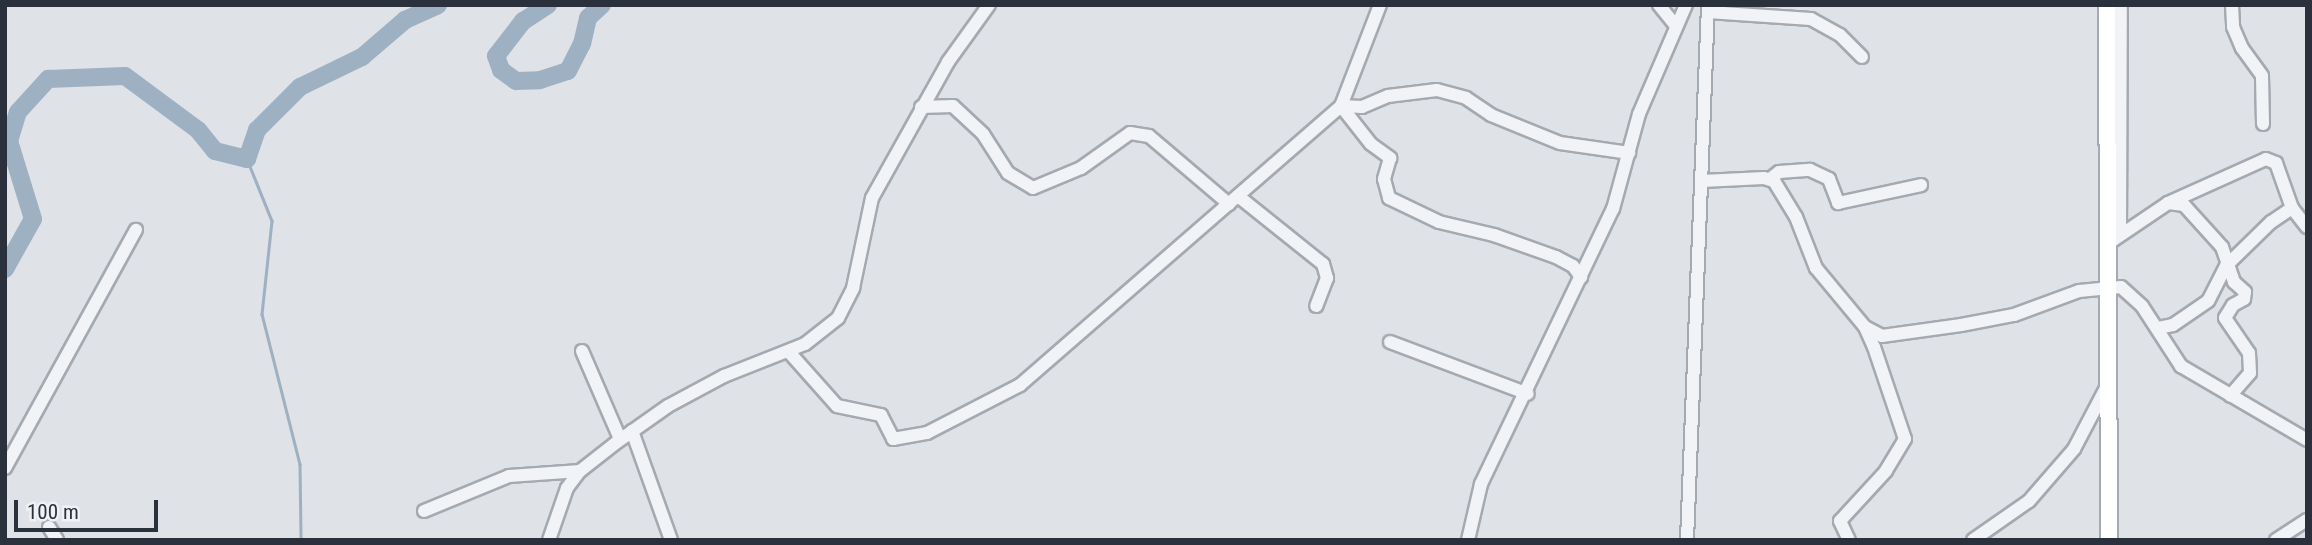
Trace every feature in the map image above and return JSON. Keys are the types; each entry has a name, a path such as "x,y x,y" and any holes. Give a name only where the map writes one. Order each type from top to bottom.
{"main road":[{"path":"2107,5 2109,540"}],"street":[{"path":"549,540 561,501 580,471 620,439 724,376 789,352 823,333 846,307 866,214 921,107 989,5"},
{"path":"789,352 837,406 881,415 893,439 917,437 1020,385 1341,106 1380,5"},
{"path":"1659,5 1676,26"},
{"path":"1468,540 1481,484 1528,394 1614,209 1639,114 1686,5"},
{"path":"2120,235 2121,5"},
{"path":"2232,5 2242,48 2262,76 2263,124"},
{"path":"1687,540 1708,9 1811,19 1840,35 1862,57"},
{"path":"1341,106 1362,107 1388,96 1437,90 1465,97 1491,115 1548,139 1629,153"},
{"path":"921,107 953,106 983,134 1008,173 1033,188 1081,168 1130,133 1149,136 1323,264 1327,278 1317,306"},
{"path":"1341,106 1371,144 1390,158 1384,179 1389,198 1439,222 1494,235 1556,257 1573,266 1581,277"},
{"path":"2106,245 2168,203 2266,159 2276,163 2286,180 2292,208 2307,227"},
{"path":"1702,181 1770,179 1779,172 1810,170 1829,179 1838,203 1921,184"},
{"path":"1770,179 1796,217 1816,268 1865,327 1905,439 1885,471 1840,520 1850,540"},
{"path":"2168,203 2184,205 2222,247 2226,266 2245,292 2244,299 2233,305 2225,318 2249,353 2250,373 2230,396"},
{"path":"2157,328 2174,326 2208,301 2226,266 2270,222 2292,208"},
{"path":"5,468 136,230"},
{"path":"1865,327 1882,336 1961,325 2014,315 2079,291 2107,286 2129,292 2157,328 2181,366 2307,440"},
{"path":"1390,342 1528,394"},
{"path":"582,351 620,439"},
{"path":"1973,540 2029,501 2074,449 2107,388"},
{"path":"632,431 671,540"},
{"path":"424,511 509,476 580,471"},
{"path":"2276,540 2307,520"},
{"path":"49,527 57,540"}],"waterway":[{"path":"5,269 33,219 9,141 18,112 48,79 125,76 198,130 215,151 247,159 257,130 300,87 362,57 405,20 438,5"},
{"path":"548,5 523,21 496,56 501,70 516,81 540,80 568,71 582,44 588,18 602,5"},
{"path":"247,159 272,221 262,314 300,464 301,540"}]}
